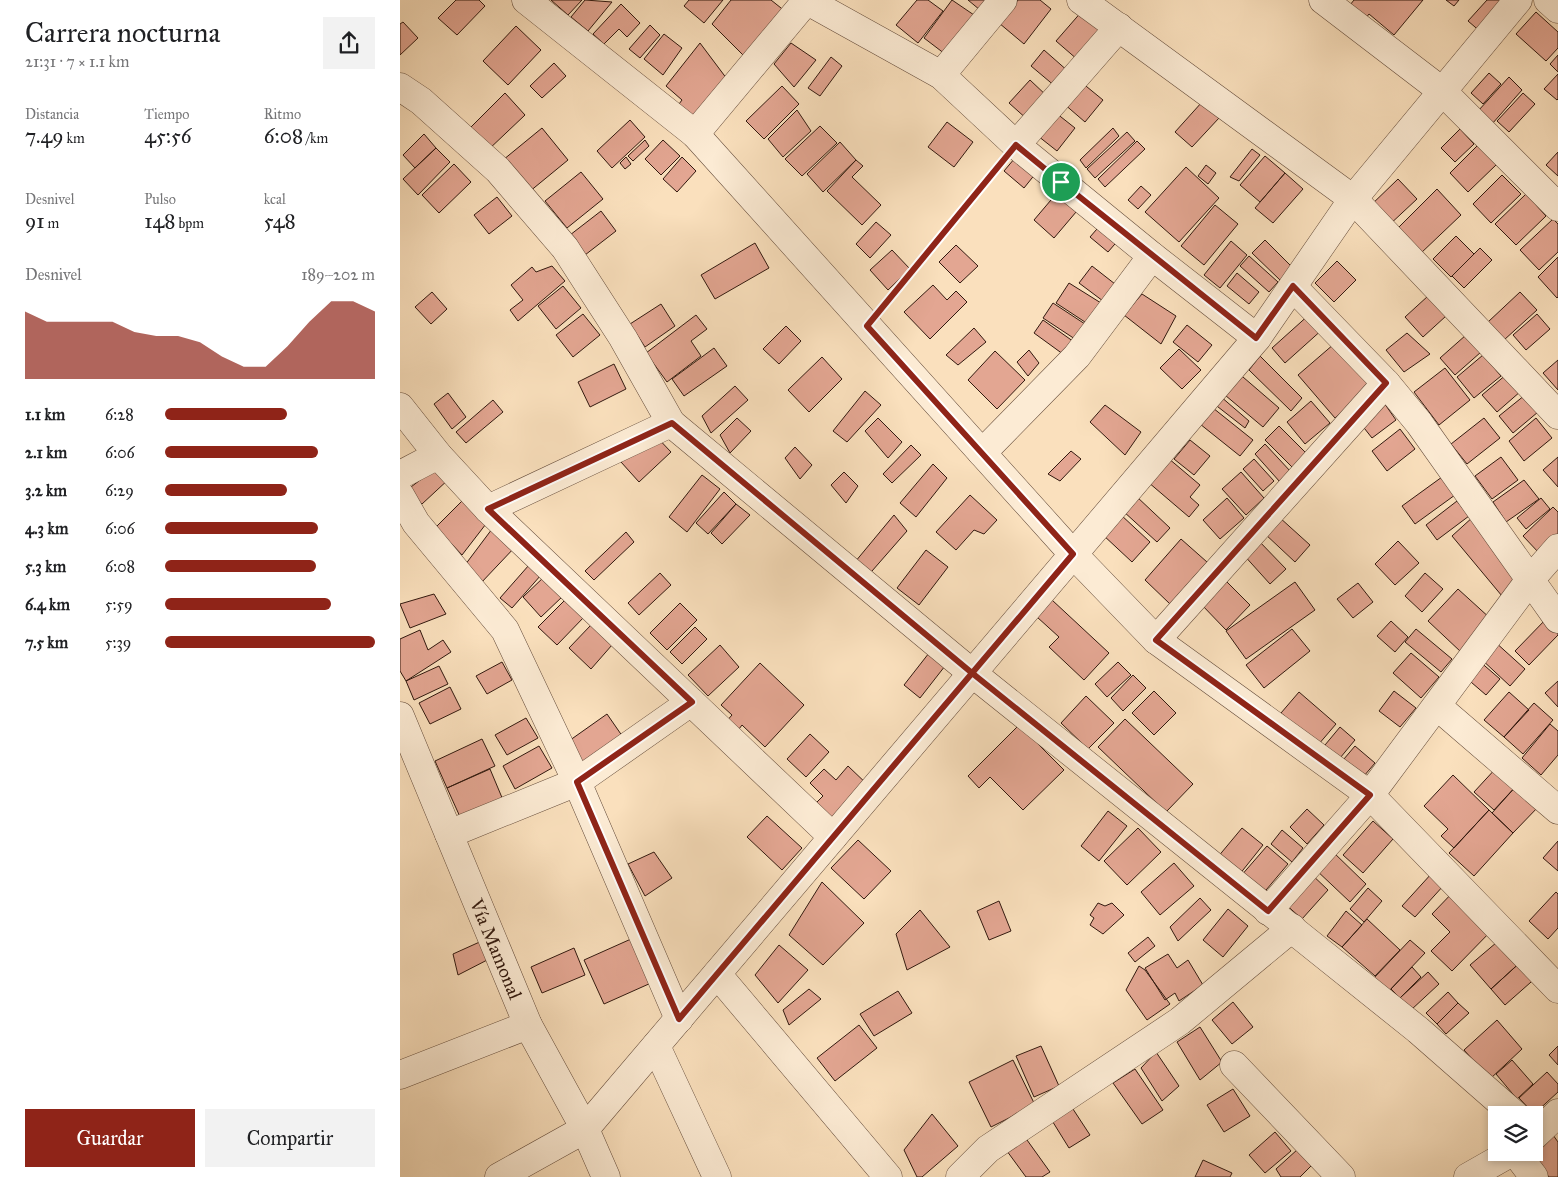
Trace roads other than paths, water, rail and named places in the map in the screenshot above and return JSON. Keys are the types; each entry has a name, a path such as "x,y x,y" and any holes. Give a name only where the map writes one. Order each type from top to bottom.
{"street":[{"path":"526,0 694,134 1073,554 1156,640 1370,795 1558,989"},
{"path":"694,134 807,0 942,75 1016,145 1256,338"},
{"path":"942,75 1003,0"},
{"path":"1081,0 1353,199 1558,415"},
{"path":"1324,0 1442,92 1558,207"},
{"path":"499,1177 584,1129 656,1046 1256,338 1353,199 1518,0"},
{"path":"1548,0 1558,9"},
{"path":"1016,145 1119,27"},
{"path":"400,87 421,101 498,170 564,248 623,338 672,423 972,673 1418,1030 1505,1106"},
{"path":"982,453 1077,356 1152,256"},
{"path":"1293,286 1386,383 1418,423 1529,581 1558,619"},
{"path":"1156,640 1386,383"},
{"path":"400,407 438,455 488,509 833,837"},
{"path":"488,509 672,423"},
{"path":"400,475 438,455"},
{"path":"400,495 416,523 506,630 577,782 679,1019"},
{"path":"1268,911 1370,795 1529,581 1558,548"},
{"path":"449,834 577,782 692,702"},
{"path":"1437,706 1558,810"},
{"name":"Vía Mamonal","path":"400,716 528,1025 584,1129 606,1177"},
{"path":"960,1177 988,1149 1180,1021 1292,928"},
{"path":"717,974 888,1177"},
{"path":"400,1075 528,1025"},
{"path":"656,1046 717,1177"},
{"path":"1234,1065 1340,1177"},
{"path":"1543,1127 1558,1113"},
{"path":"1468,1177 1497,1161"},
{"path":"1521,1161 1534,1177"}]}
